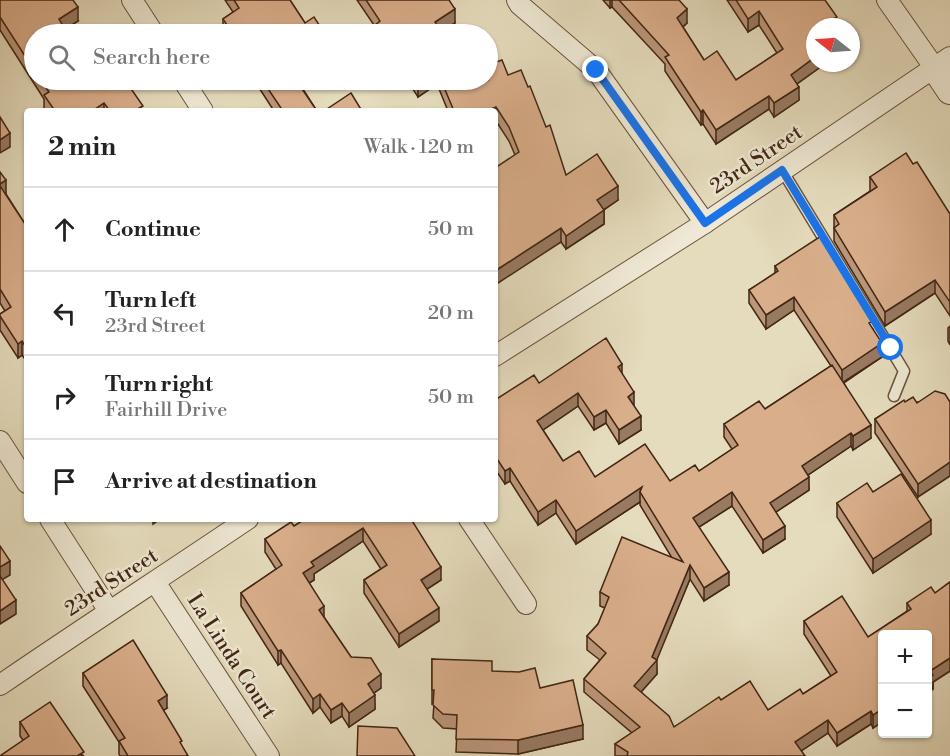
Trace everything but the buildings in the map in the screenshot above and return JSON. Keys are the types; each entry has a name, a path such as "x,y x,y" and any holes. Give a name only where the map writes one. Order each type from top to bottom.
{"street":[{"path":"132,0 148,24"},
{"path":"517,0 596,70 705,223"},
{"path":"887,0 942,62 950,91"},
{"name":"23rd Street","path":"498,354 705,223 942,62"},
{"path":"189,90 201,108"},
{"path":"0,441 24,478"},
{"path":"52,522 109,611"},
{"name":"23rd Street","path":"0,686 244,522"},
{"path":"471,522 526,604"},
{"name":"La Linda Court","path":"155,582 269,756"}],"lane":[{"path":"782,170 904,370 894,396"}],"route":[{"path":"596,70 705,223 782,170 891,348"}]}
